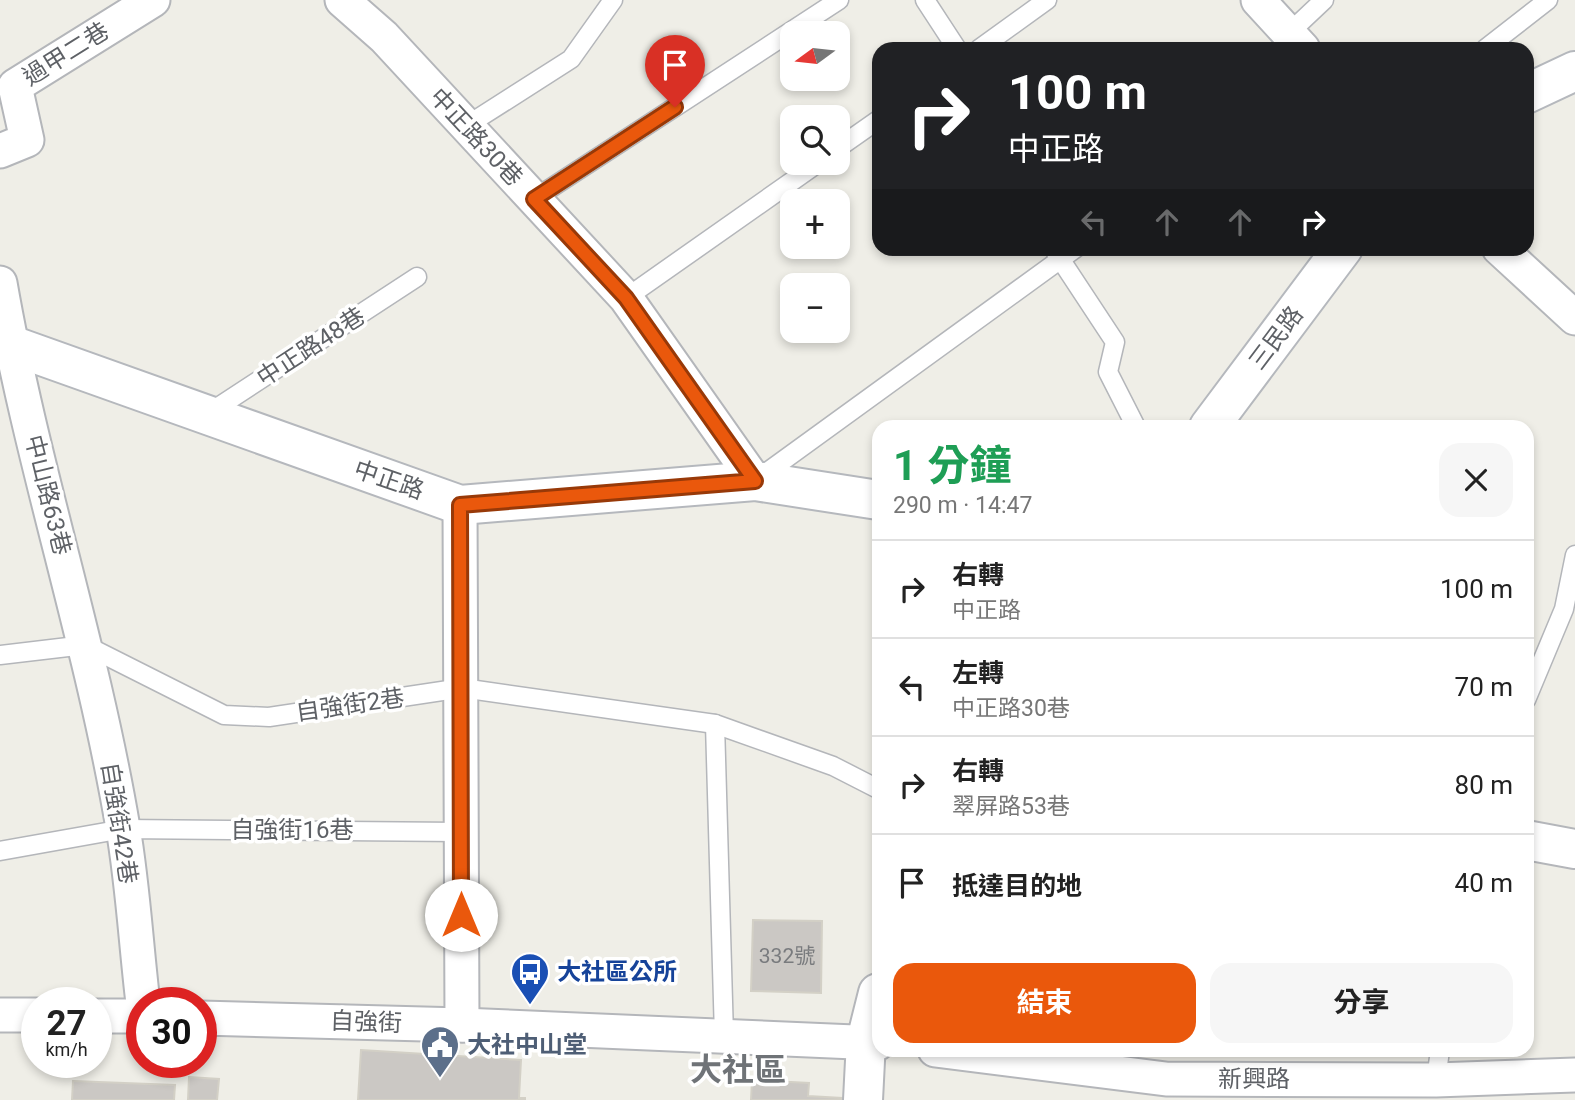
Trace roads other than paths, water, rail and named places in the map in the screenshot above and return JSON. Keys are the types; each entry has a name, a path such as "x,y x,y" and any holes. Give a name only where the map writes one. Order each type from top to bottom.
{"main road":[{"path":"1534,90 1575,71"},
{"name":"三民路","path":"1214,420 1337,256"},
{"name":"中正路","path":"5,344 460,505 755,481 872,499"},
{"path":"1534,841 1575,849"},
{"path":"863,1100 872,1042"}],"street":[{"name":"過甲二巷","path":"0,151 27,140 15,86 153,0"},
{"path":"1258,0 1296,41"},
{"name":"中正路30巷","path":"362,5 384,37 626,298 755,481"},
{"path":"1508,256 1575,318"},
{"name":"中山路63巷","path":"0,283 5,344 85,645"},
{"path":"460,505 462,1025"},
{"name":"自強街42巷","path":"85,645 124,829 141,987"},
{"path":"0,1015 21,1015"},
{"name":"自強街","path":"217,1017 872,1042"},
{"name":"新興路","path":"976,1057 1166,1089 1438,1065 1575,1075"}],"lane":[{"path":"466,126 572,59 613,0"},
{"path":"534,199 839,0"},
{"path":"925,0 952,42"},
{"path":"989,42 1047,0"},
{"path":"1296,41 1324,0"},
{"path":"1494,42 1548,0"},
{"path":"850,140 872,124"},
{"path":"626,298 801,175"},
{"path":"755,481 1054,256"},
{"path":"1058,256 1115,342 1108,372 1132,420"},
{"name":"中正路48巷","path":"204,416 417,277"},
{"path":"1534,681 1564,609 1575,555"},
{"path":"0,655 85,645"},
{"name":"自強街2巷","path":"85,645 224,715 269,717 462,688 715,724 833,766 872,786"},
{"path":"715,724 724,1036"},
{"name":"自強街16巷","path":"0,851 124,829 460,832"}],"place":[{"name":"大社區公所","path":"530,1006"},
{"name":"大社中山堂","path":"440,1079"}],"district":[{"name":"大社區","path":"738,1070"}]}
